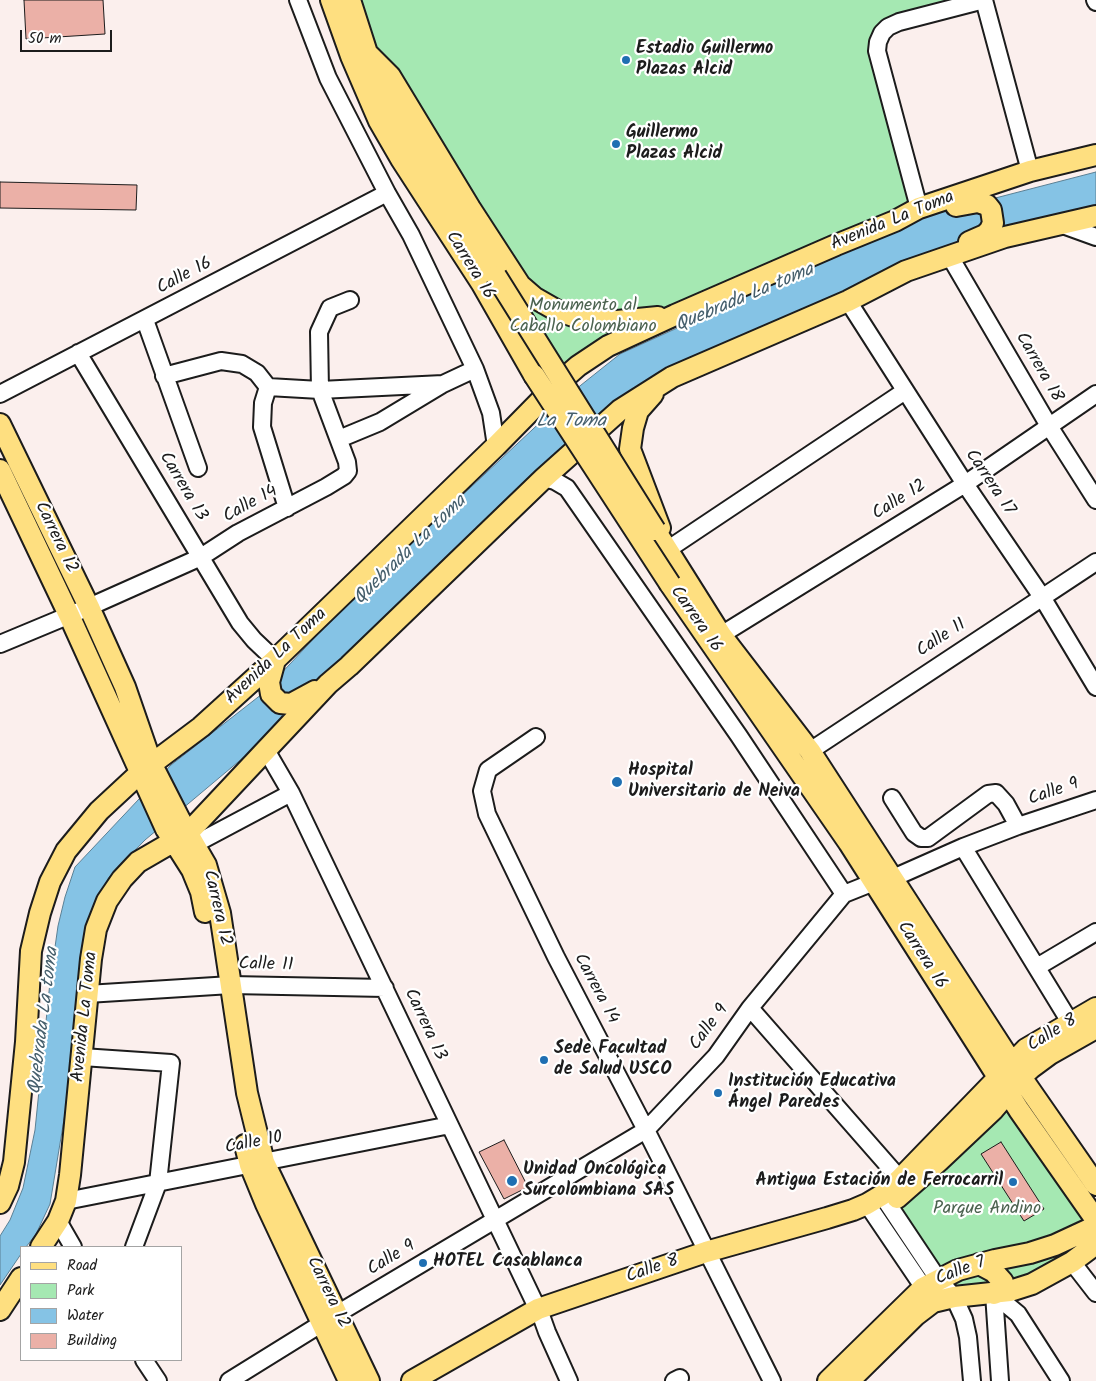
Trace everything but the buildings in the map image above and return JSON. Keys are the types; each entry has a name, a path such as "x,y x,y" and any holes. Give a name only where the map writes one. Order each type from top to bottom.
{"main road":[{"name":"Carrera 16","path":"331,0 350,56 379,121 400,159 489,280 667,548 721,634 810,751 884,880 1010,1077 1096,1220"},
{"name":"Carrera 16","path":"350,0 367,53 395,114 489,280 534,375 670,584 884,880"},
{"path":"367,53 390,76 470,208 520,285 536,298 556,310 595,320 617,321 675,315"},
{"name":"Avenida La Toma","path":"0,1203 8,1186 14,1162 26,1042 31,952 40,912 50,882 66,851 88,822 201,727 275,660 496,446 553,388 578,366 608,346 675,315 895,221 919,208 1030,171 1096,155"},
{"path":"895,221 978,202 987,206 992,217 990,230 984,235 906,271"},
{"name":"Avenida La Toma","path":"42,1246 58,1221 66,1201 91,959 96,929 107,901 122,879 138,862 180,834 266,750 328,684 544,478 620,410 672,377 848,300 906,271 1006,237 1096,216"},
{"path":"667,548 630,449 632,428 638,411 672,377"},
{"name":"Carrera 12","path":"0,424 89,607 125,687 149,772"},
{"name":"Carrera 12","path":"0,470 69,615 180,834 201,892 225,986 247,1093 257,1164 329,1319 349,1381"},
{"path":"275,660 269,682 270,694 280,703 290,704 328,684"},
{"name":"Calle 8","path":"412,1381 540,1314 709,1257 878,1205 904,1184 1010,1077 1026,1049 1096,1008"},
{"name":"Calle 8","path":"1010,1077 1096,1028"},
{"name":"Carrera 16","path":"1010,1077 1096,1184"},
{"name":"Calle 7","path":"828,1381 931,1289 958,1270 1030,1253 1055,1245 1096,1226"},
{"name":"Calle 7","path":"931,1289 954,1297 1010,1291 1032,1284 1072,1262 1096,1244"},
{"path":"979,1264 994,1272 1003,1282 1002,1291 994,1294"},
{"path":"0,1310 20,1280"},
{"name":"Calle 7","path":"849,1381 916,1314 931,1289"},
{"name":"Calle 8","path":"436,1381 540,1314"},
{"name":"Carrera 12","path":"329,1319 369,1381"}],"street":[{"path":"298,0 328,78 411,236 475,369 491,413 496,446"},
{"path":"919,208 877,51 882,33 888,27 899,22 984,0 1030,171"},
{"name":"Calle 16","path":"0,394 387,193"},
{"path":"1060,224 1096,237"},
{"name":"Carrera 18","path":"949,255 1049,426 1096,500"},
{"path":"350,300 330,308 319,332 320,390 339,439 380,422 443,384 475,369"},
{"name":"Carrera 17","path":"848,300 965,484 1042,597 1096,687"},
{"path":"145,320 198,468"},
{"name":"Carrera 13","path":"78,353 240,622 254,640 275,660"},
{"path":"164,376 222,361 242,364 257,373 268,387 320,390 443,384"},
{"path":"268,387 263,403 262,427 287,508"},
{"path":"667,548 905,391"},
{"name":"Calle 12","path":"721,634 965,484 1096,394"},
{"name":"Calle 14","path":"0,644 202,557 238,533 326,487 344,476 348,471 339,439"},
{"path":"544,478 555,481 567,488 739,736 844,894"},
{"name":"Calle 11","path":"810,751 1096,562"},
{"name":"Carrera 14","path":"536,737 488,770 482,791 487,814 556,957 646,1130 772,1381"},
{"name":"Carrera 13","path":"266,750 291,793 385,988 540,1314 546,1332 569,1381"},
{"path":"180,834 291,793"},
{"path":"892,798 914,833 921,838 928,838 988,794 996,793 1006,804 1018,826"},
{"name":"Calle 9","path":"229,1381 329,1319 646,1130 716,1056 750,1008 844,894 884,880 1018,826 1096,800"},
{"path":"964,848 1070,1022"},
{"path":"1037,967 1096,932"},
{"name":"Calle 11","path":"88,994 225,986 385,988"},
{"path":"750,1008 904,1184"},
{"path":"82,1057 171,1063 158,1183 134,1246"},
{"name":"Calle 10","path":"66,1201 450,1125"},
{"path":"878,1205 931,1289"},
{"path":"58,1221 73,1246"},
{"path":"1072,1262 1096,1293"},
{"path":"994,1294 1000,1381"},
{"path":"994,1294 1018,1314 1061,1381"},
{"path":"954,1297 964,1319 968,1337 972,1381"},
{"name":"Carrera 13","path":"540,1314 555,1326 580,1381"},
{"path":"145,1361 158,1381"}],"green space":[{"name":"Monumento al Caballo Colombiano","path":"350,0 984,0 899,22 878,42 917,205 567,376 524,304 535,298 390,77"},
{"name":"Parque Andino","path":"999,1077 1096,1220 1096,1243 1032,1284 933,1302 867,1204"}],"water":[{"name":"La Toma","path":"1096,172 1096,212 950,250 649,380 623,396 587,439 373,627 302,698 269,736 145,840 109,877 87,921 70,1083 50,1204 36,1234 27,1246 20,1246 20,1255 0,1285 0,1236 10,1220 23,1188 35,1130 50,982 58,926 75,867 171,765 262,694 345,605 561,401 620,354 922,217"}],"place":[{"name":"Estadio Guillermo Plazas Alcid","path":"626,60"},
{"name":"Guillermo Plazas Alcid","path":"616,144"},
{"name":"Hospital Universitario de Neiva","path":"617,782"},
{"name":"Sede Facultad de Salud USCO","path":"544,1060"},
{"name":"Institución Educativa Ángel Paredes","path":"718,1093"},
{"name":"Unidad Oncológica Surcolombiana SAS","path":"512,1181"},
{"name":"Antigua Estación de Ferrocarril","path":"1013,1182"},
{"name":"HOTEL Casablanca","path":"423,1263"}],"water label":[{"name":"Quebrada La toma","path":"745,299"},
{"name":"Quebrada La toma","path":"411,551"},
{"name":"Quebrada La toma","path":"45,1021"}]}
